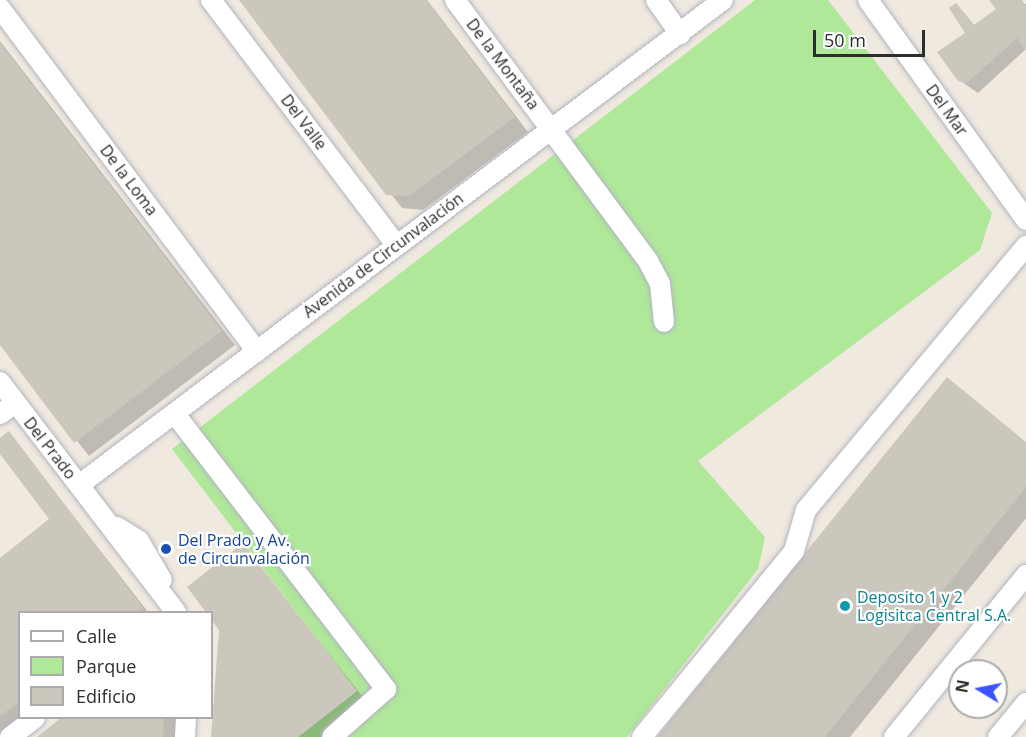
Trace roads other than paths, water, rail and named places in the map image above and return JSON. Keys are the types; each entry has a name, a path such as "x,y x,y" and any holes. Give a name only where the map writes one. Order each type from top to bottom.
{"street":[{"name":"Del Valle","path":"211,0 396,245"},
{"path":"657,0 680,34"},
{"name":"Avenida de Circunvalación","path":"79,484 723,0"},
{"name":"Del Mar","path":"868,0 1026,220"},
{"name":"De la Montaña","path":"462,2 648,261 660,284 664,322"},
{"name":"De la Loma","path":"0,8 257,351"},
{"path":"642,737 794,551 806,510 1026,246"},
{"name":"Del Prado","path":"0,382 8,409 79,484"},
{"path":"175,414 386,689 332,737"},
{"path":"79,484 174,611"},
{"path":"894,737 1026,574"},
{"path":"998,737 1026,703"},
{"path":"10,737 32,719"},
{"path":"185,737 186,719"}],"place":[{"name":"Del Prado y Av. de Circunvalación","path":"166,549"},
{"name":"Deposito 1 y 2 Logisitca Central S.A.","path":"845,606"}]}
